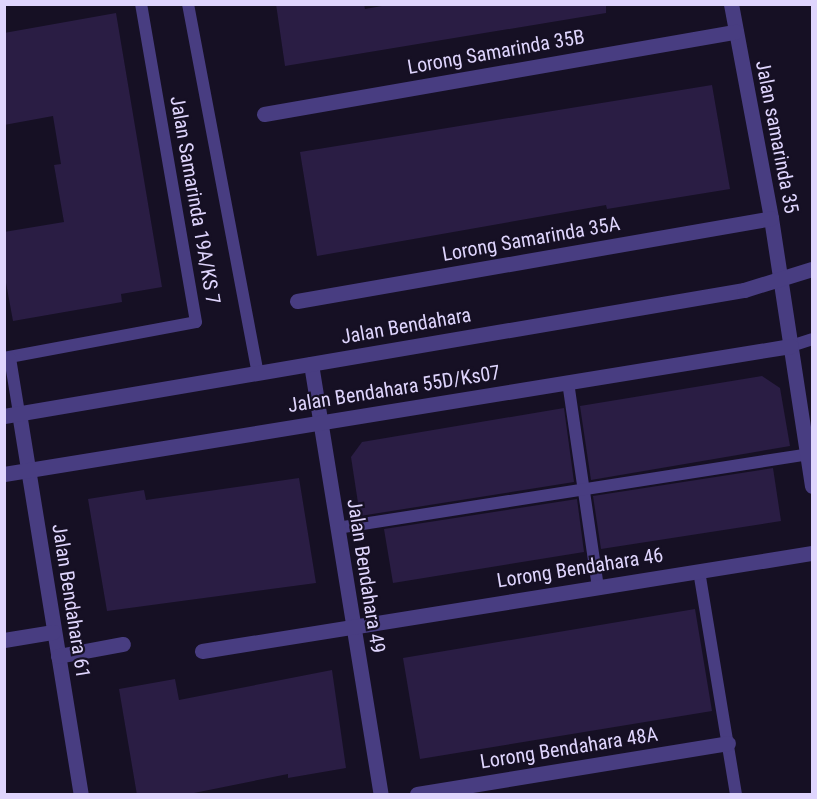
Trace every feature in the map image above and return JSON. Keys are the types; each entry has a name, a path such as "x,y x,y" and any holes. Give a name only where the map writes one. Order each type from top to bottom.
{"street":[{"name":"Jalan samarinda 35","path":"731,4 771,218 813,486"},
{"name":"Lorong Samarinda 35B","path":"264,114 736,32"},
{"name":"Lorong Samarinda 35A","path":"297,301 771,218"},
{"name":"Jalan Bendahara","path":"12,415 744,290 813,268"},
{"name":"Jalan Bendahara 55D/Ks07","path":"4,474 791,346"},
{"name":"Jalan Bendahara 49","path":"311,364 381,795"},
{"name":"Jalan Bendahara 61","path":"12,415 30,470 53,632 81,795"},
{"name":"Lorong Bendahara 46","path":"202,651 813,553"},
{"path":"4,640 53,632"},
{"path":"58,656 123,644"},
{"name":"Lorong Bendahara 48A","path":"417,795 728,743"}],"lane":[{"name":"Jalan Samarinda 19A/KS 7","path":"12,415 7,358 196,322 141,4"},
{"path":"188,4 258,373"},
{"path":"791,346 813,339"},
{"path":"568,382 598,586"},
{"path":"337,528 807,454"},
{"path":"699,571 736,795"}],"building":[{"path":"276,4 364,4 365,9 393,4 606,4 606,13 285,66"},
{"path":"116,13 162,287 121,294 122,302 13,321 4,272 4,232 64,222 54,165 61,164 53,116 4,125 4,33"},
{"path":"712,85 730,189 607,209 606,205 317,256 300,152"},
{"path":"762,376 780,388 790,446 591,480 580,406"},
{"path":"564,408 574,482 360,516 351,457 362,442"},
{"path":"773,468 781,521 601,549 593,496"},
{"path":"299,478 316,583 107,611 88,499 144,490 146,500"},
{"path":"577,499 584,552 393,583 384,529"},
{"path":"695,609 712,711 420,759 403,658"},
{"path":"332,670 346,768 288,778 288,774 184,795 137,795 119,689 175,679 179,700"}]}
